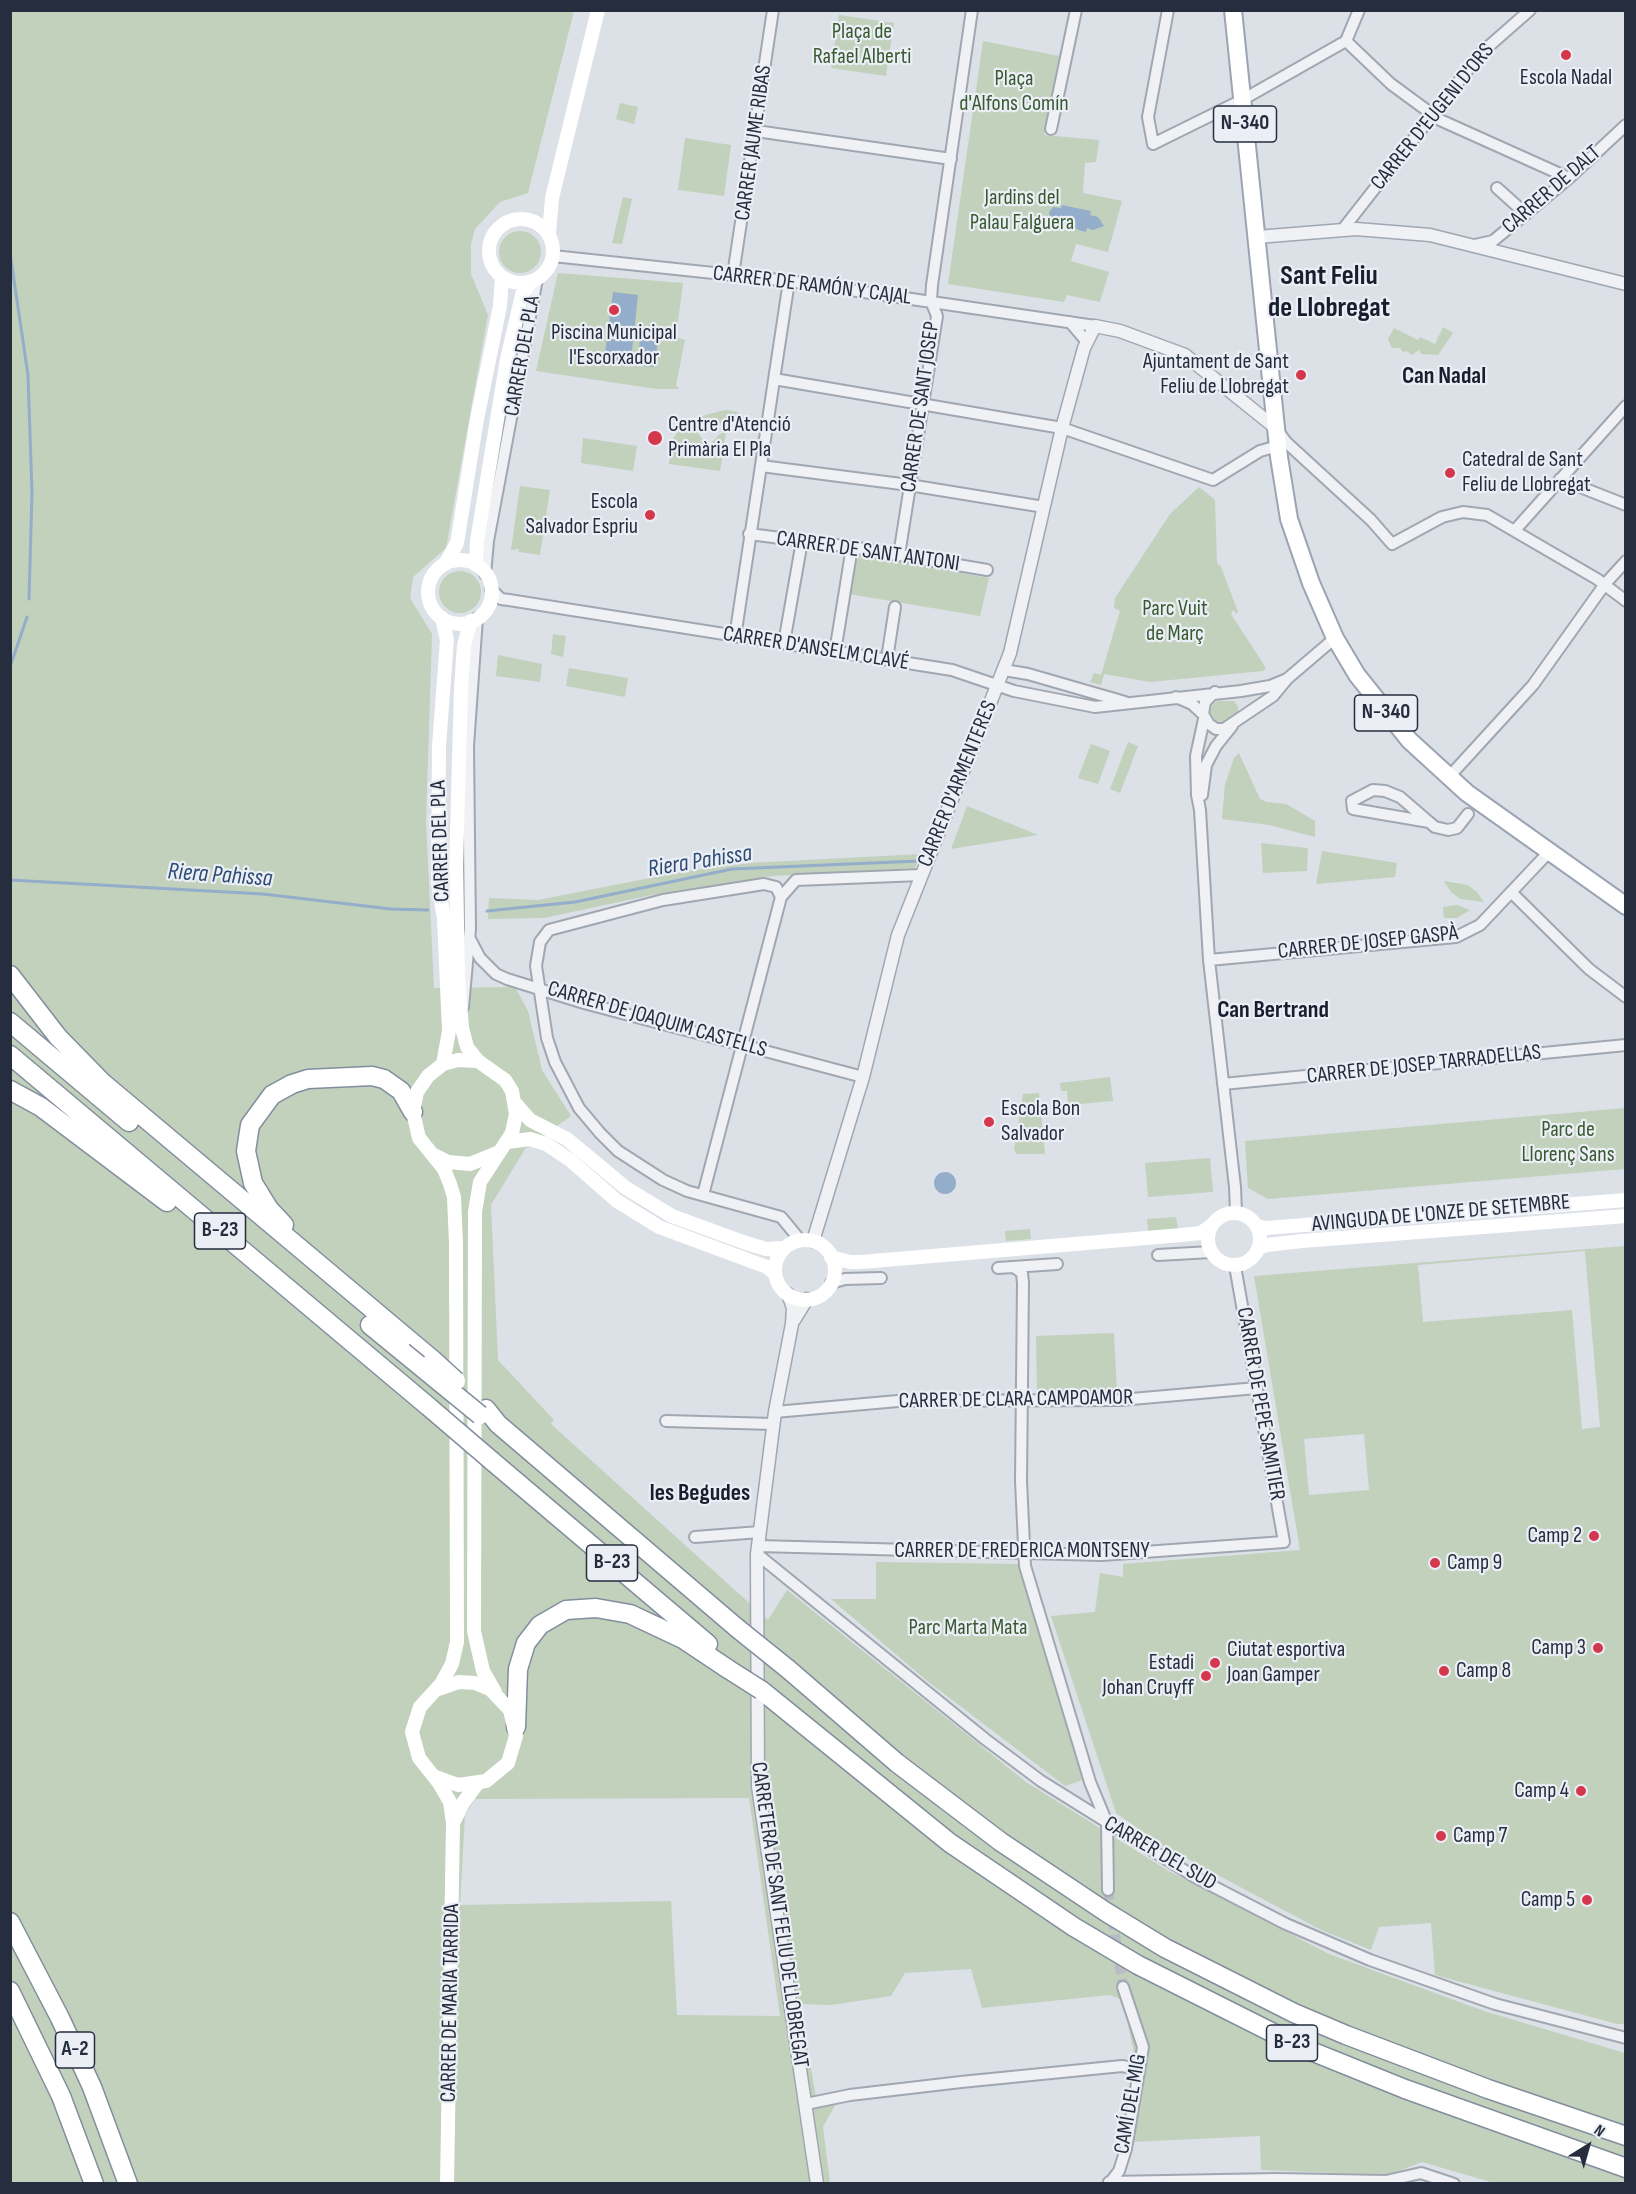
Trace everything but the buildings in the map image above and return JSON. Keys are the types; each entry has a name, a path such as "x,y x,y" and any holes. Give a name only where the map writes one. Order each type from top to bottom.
{"highway":[{"path":"10,975 44,1021 103,1083 405,1345 433,1360 483,1412"},
{"name":"B-23","path":"10,1022 405,1345 897,1763 1001,1842 1165,1948 1294,2013 1378,2048 1626,2136"},
{"name":"B-23","path":"10,1055 429,1407 730,1667 950,1843 1074,1927 1138,1965 1301,2047 1405,2089 1626,2168"},
{"path":"405,1345 269,1209 253,1183 246,1151 250,1125 264,1103 279,1090 308,1079 352,1075 384,1079 401,1091 413,1112"},
{"path":"10,1090 41,1107 180,1212 255,1260"},
{"path":"516,1727 517,1676 526,1643 540,1624 566,1610 596,1608 630,1614 683,1640 730,1667"},
{"name":"A-2","path":"10,1922 84,2070 128,2184"},
{"name":"A-2","path":"10,1991 60,2096 94,2184"}],"main road":[{"path":"549,233 552,198 598,10"},
{"name":"N-340","path":"1233,10 1248,97 1257,237 1277,437 1289,519 1299,553 1335,638 1372,697 1409,740 1448,778 1471,809 1549,852 1626,906"},
{"path":"528,219 552,198"},
{"path":"528,219 538,223 549,233 553,243 553,256 547,271 533,281 512,282 502,277 490,261 491,238 506,222 528,219"},
{"name":"CARRER DEL PLA","path":"445,564 458,543 477,419 500,306 502,277"},
{"name":"CARRER DEL PLA","path":"481,570 477,541 507,358 522,295 533,281"},
{"path":"461,560 481,570 496,594 488,605 474,620 456,624 442,618 431,606 428,590 433,575 445,564 461,560"},
{"name":"CARRER DEL PLA","path":"442,618 447,640 439,746 438,882 444,919 449,1031 442,1064"},
{"name":"CARRER DEL PLA","path":"474,620 464,645 457,744 456,866 461,1014 464,1039 478,1061"},
{"path":"453,1823 450,1802 419,1758 412,1732 417,1712 435,1691 452,1664 457,1642 458,1344 454,1197 444,1169 419,1138 413,1112 422,1084 442,1064 458,1060 478,1061 505,1080 516,1104 530,1120 567,1139 626,1188 672,1216 746,1244 766,1249 784,1248 806,1241 824,1247 831,1257 833,1277"},
{"path":"433,1775 454,1785 477,1784 494,1777 508,1763 515,1746 516,1727 510,1710 495,1692 483,1671 474,1631 473,1346 476,1198 480,1182 497,1153 507,1142 515,1124 516,1104"},
{"path":"507,1142 530,1139 546,1144 570,1160 617,1201 659,1227 767,1267 775,1274"},
{"path":"434,1155 448,1161 470,1164 497,1153"},
{"name":"AVINGUDA DE L'ONZE DE SETEMBRE","path":"1257,1226 1266,1228 1626,1200"},
{"path":"1236,1212 1247,1217 1257,1226 1260,1234 1259,1248 1252,1259 1235,1266 1219,1261 1205,1242 1212,1225 1218,1218 1236,1212"},
{"name":"AVINGUDA DE L'ONZE DE SETEMBRE","path":"1259,1248 1302,1241 1626,1216"},
{"path":"831,1257 850,1262 861,1262 1205,1242"},
{"path":"784,1248 776,1260 775,1274 779,1284 788,1294 807,1299 820,1295 833,1277 861,1262"},
{"path":"435,1691 449,1684 465,1682 481,1684 495,1692"},
{"path":"453,1823 463,1803 477,1784"},
{"name":"CARRER DE MARIA TARRIDA","path":"447,2184 453,1823"}],"street":[{"name":"CARRER JAUME RIBAS","path":"734,275 773,10"},
{"name":"CARRER DE SANT JOSEP","path":"899,555 937,316 931,301 972,10"},
{"path":"1051,129 1076,10"},
{"path":"1168,10 1148,117 1153,144 1248,97 1346,41 1359,10"},
{"name":"CARRER D'EUGENI D'ORS","path":"1343,229 1481,53 1530,10"},
{"path":"1346,41 1391,84 1433,115 1461,132 1569,178"},
{"name":"CARRER DE DALT","path":"1475,245 1493,241 1569,178 1625,126"},
{"path":"756,131 951,159"},
{"path":"1497,188 1526,214"},
{"path":"1257,237 1343,229 1430,235 1626,284"},
{"name":"CARRER DE RAMÓN Y CAJAL","path":"553,256 789,281 1120,331 1185,355 1277,437"},
{"path":"735,637 789,281"},
{"path":"1070,322 1087,342"},
{"name":"CARRER D'ARMENTERES","path":"806,1241 863,1077 898,935 1004,670 1062,428 1087,342 1095,326"},
{"path":"774,379 1062,428 1214,480 1260,451 1277,437 1287,443 1371,520 1392,544 1442,517 1463,512 1487,515 1516,529 1605,584 1626,601"},
{"path":"1516,529 1626,406"},
{"path":"761,466 909,485 1044,507"},
{"path":"1560,479 1626,505"},
{"name":"CARRER DE SANT ANTONI","path":"749,534 852,547 987,570"},
{"path":"784,643 802,541"},
{"path":"835,652 852,547"},
{"path":"1448,778 1533,685 1605,584 1626,561"},
{"name":"CARRER D'ANSELM CLAVÉ","path":"496,594 735,637 960,672 1014,692 1095,707 1215,692"},
{"path":"886,659 895,607"},
{"name":"CARRER DEL PLA","path":"461,1014 466,991 465,966 469,937 468,746 474,620"},
{"path":"1200,810 1206,765 1216,746 1233,725 1273,696 1287,679 1335,638"},
{"name":"CARRER D'ANSELM CLAVÉ","path":"1004,670 1028,674 1126,703"},
{"path":"1236,1212 1209,960 1196,756 1202,734 1205,702 1215,692 1270,686 1287,679"},
{"path":"1240,691 1248,701 1248,714"},
{"path":"1176,697 1192,704 1216,729 1233,725"},
{"path":"1202,734 1216,746"},
{"path":"1429,822 1353,809 1352,801 1373,790 1385,791 1400,797 1435,827 1449,830 1457,828 1471,809"},
{"name":"CARRER DE JOSEP GASPÀ","path":"1209,960 1456,937 1480,925 1549,852"},
{"path":"703,1195 781,897 796,880 921,875"},
{"path":"781,897 776,887 764,884 663,900 549,930 540,942 536,966 550,1046 567,1087 579,1108 618,1150 639,1166 679,1187 776,1214 806,1241"},
{"path":"1511,892 1589,969 1626,997"},
{"name":"CARRER DE JOAQUIM CASTELLS","path":"469,937 480,958 496,974 584,1003 863,1077"},
{"name":"CARRER DE JOSEP TARRADELLAS","path":"1223,1084 1626,1045"},
{"path":"1158,1256 1205,1242"},
{"path":"998,1268 1058,1264"},
{"name":"CARRER DE PEPE SAMITIER","path":"1235,1266 1284,1542"},
{"path":"1014,1267 1022,1273 1023,1554 1093,1790 1107,1823 1108,1890"},
{"path":"833,1277 881,1278"},
{"name":"CARRETERA DE SANT FELIU DE LLOBREGAT","path":"788,1294 793,1308 792,1324 774,1418 758,1550 758,1785 784,1977 817,2184"},
{"name":"CARRETERA DE SANT FELIU DE LLOBREGAT","path":"792,1324 807,1299"},
{"name":"CARRER DE CLARA CAMPOAMOR","path":"666,1421 774,1418 898,1401 1120,1400 1257,1388"},
{"path":"695,1536 760,1532"},
{"name":"CARRER DE FREDERICA MONTSENY","path":"758,1550 1102,1555 1284,1542"},
{"name":"CARRER DEL SUD","path":"758,1550 985,1739 1078,1806 1196,1877 1286,1924 1358,1955 1495,2004 1626,2038"},
{"path":"1078,1806 1089,1797 1093,1790"},
{"name":"CAMÍ DEL MIG","path":"1109,2183 1119,2171 1126,2149 1143,2047 1123,1987"},
{"path":"806,2104 850,2095 961,2082 1122,2066 1139,2069"},
{"path":"1109,2183 1277,2179 1386,2181 1421,2173 1454,2184"}],"green space":[{"path":"11,11 574,11 528,193 500,202 475,229 471,244 471,274 488,315 446,548 413,577 410,598 432,634 426,821 434,988 515,987 528,1011 542,1070 571,1116 525,1149 491,1205 498,1360 554,1420 551,1424 768,1620 787,1590 1026,1782 1167,1870 1329,1954 1484,2011 1625,2053 1625,2183 1494,2183 1422,2162 1388,2175 1261,2170 1260,2136 1131,2142 1118,2183 1100,2183 1115,2171 1134,2074 1135,2058 1123,2000 1110,1995 982,2008 971,1969 905,1973 891,1996 831,2005 800,2004 816,2097 838,2100 823,2127 830,2183 11,2183","holes":["749,1798 780,2016 677,2015 671,1901 460,1905 465,1815 475,1799"]},
{"name":"Plaça de Rafael Alberti","path":"839,15 894,23 886,76 831,68"},
{"name":"Jardins del Palau Falguera","path":"983,41 1059,56 1044,135 1099,140 1096,162 1085,163 1083,193 1122,201 1108,252 1076,244 1071,261 1109,272 1100,302 1067,295 1064,302 948,284"},
{"path":"620,103 638,107 634,124 616,119"},
{"path":"685,138 731,145 724,196 678,190"},
{"path":"623,197 632,199 622,244 612,243"},
{"path":"520,231 528,232 535,237 540,244 540,260 535,267 528,272 520,273 512,272 505,267 500,260 499,252 500,244 505,237 512,232"},
{"name":"Piscina Municipal l'Escorxador","path":"558,273 683,283 676,337 685,340 676,385 679,389 657,389 536,371"},
{"path":"1443,327 1453,333 1438,355 1421,354 1419,350 1412,355 1407,351 1403,352 1400,348 1392,348 1388,339 1394,328 1418,340 1420,337 1435,344"},
{"path":"726,410 739,412 727,423 696,430 706,444 701,453 720,434 726,432 720,471 669,464 672,440 681,428 705,415"},
{"path":"583,438 637,446 633,471 581,463"},
{"path":"520,486 550,490 540,555 519,552 519,549 511,550"},
{"name":"Parc Vuit de Març","path":"1199,487 1215,500 1217,563 1221,567 1238,612 1237,614 1233,610 1231,614 1266,668 1263,671 1150,682 1104,674 1101,685 1090,682 1094,673 1101,675 1120,611 1114,608 1115,598 1170,514"},
{"path":"856,554 989,578 980,616 849,594"},
{"path":"460,571 468,572 475,577 480,584 480,600 475,607 468,612 460,613 452,612 445,607 440,600 439,592 440,584 445,577 452,572"},
{"path":"553,634 566,636 563,657 551,654"},
{"path":"498,655 542,664 540,682 496,676"},
{"path":"569,668 628,678 625,697 566,686"},
{"path":"1218,701 1234,701 1238,706 1238,712 1225,723 1216,721 1210,712 1213,704"},
{"path":"1128,742 1138,746 1120,793 1110,789"},
{"path":"1091,744 1110,751 1098,784 1078,778"},
{"path":"1239,753 1260,799 1286,804 1315,821 1315,837 1269,825 1222,819 1225,784 1234,758"},
{"path":"967,806 1038,835 951,849"},
{"path":"1261,843 1308,848 1307,871 1263,873"},
{"path":"1322,851 1397,863 1395,877 1316,884"},
{"path":"921,854 915,868 773,876 652,895 544,918 488,919 489,898 538,900 686,871 750,863"},
{"path":"1444,881 1468,885 1484,902 1460,899 1451,892"},
{"path":"1457,905 1470,910 1457,918 1444,918 1443,907"},
{"path":"1110,1077 1113,1101 1068,1105 1067,1091 1061,1091 1060,1083"},
{"path":"1039,1093 1045,1154 1017,1154 1014,1150 1023,1094"},
{"name":"Parc de Llorenç Sans","path":"1625,1108 1625,1169 1268,1199 1248,1188 1245,1141"},
{"path":"1210,1158 1213,1192 1148,1197 1145,1163"},
{"path":"1176,1217 1178,1229 1148,1231 1147,1219"},
{"path":"1030,1229 1031,1239 1006,1241 1005,1231"},
{"name":"Ciutat esportiva Joan Gamper","path":"1625,1246 1626,2024 1617,2024 1435,1975 1431,1923 1379,1927 1371,1950 1321,1930 1165,1847 1116,1813 1051,1616 1095,1612 1100,1573 1123,1577 1123,1564 1300,1550 1254,1276","holes":["1585,1251 1600,1427 1582,1429 1572,1310 1423,1322 1418,1265","1364,1434 1369,1490 1309,1495 1304,1439"]},
{"path":"1114,1333 1117,1393 1037,1395 1036,1336"},
{"name":"Parc Marta Mata","path":"876,1562 1018,1564 1086,1779 1065,1786 926,1680 831,1599 876,1599"}],"water":[{"path":"1062,205 1091,211 1090,215 1098,217 1104,226 1093,230 1087,228 1086,232 1058,224 1058,221 1050,218 1049,212 1053,207 1061,208"},
{"path":"613,292 638,295 632,351 626,352 623,365 604,361"},
{"path":"641,332 659,335 654,367 637,365"},
{"path":"945,1172 953,1175 956,1183 953,1191 945,1194 937,1191 934,1183 937,1175"}],"waterway":[{"path":"10,253 28,375 32,492 29,599"},
{"path":"10,667 27,617"},
{"name":"Riera Pahissa","path":"487,911 575,902 732,869 919,861"},
{"name":"Riera Pahissa","path":"10,880 263,894 391,909 428,910"}],"tunnel":[{"path":"1108,1890 1123,1987"}],"place":[{"name":"Escola Nadal","path":"1566,55"},
{"name":"Piscina Municipal l'Escorxador","path":"614,310"},
{"name":"Ajuntament de Sant Feliu de Llobregat","path":"1301,375"},
{"name":"Centre d'Atenció Primària El Pla","path":"655,438"},
{"name":"Catedral de Sant Feliu de Llobregat","path":"1450,473"},
{"name":"Escola Salvador Espriu","path":"650,515"},
{"name":"Escola Bon Salvador","path":"989,1122"},
{"name":"Camp 2","path":"1594,1536"},
{"name":"Camp 9","path":"1435,1563"},
{"name":"Camp 3","path":"1598,1648"},
{"name":"Ciutat esportiva Joan Gamper","path":"1215,1663"},
{"name":"Camp 8","path":"1444,1671"},
{"name":"Estadi Johan Cruyff","path":"1206,1676"},
{"name":"Camp 4","path":"1581,1791"},
{"name":"Camp 7","path":"1441,1836"},
{"name":"Camp 5","path":"1587,1900"}],"district":[{"name":"Sant Feliu de Llobregat","path":"1329,293"},
{"name":"Can Nadal","path":"1444,377"},
{"name":"Can Bertrand","path":"1273,1011"},
{"name":"les Begudes","path":"700,1494"}],"park label":[{"name":"Plaça d'Alfons Comín","path":"1014,92"}]}
